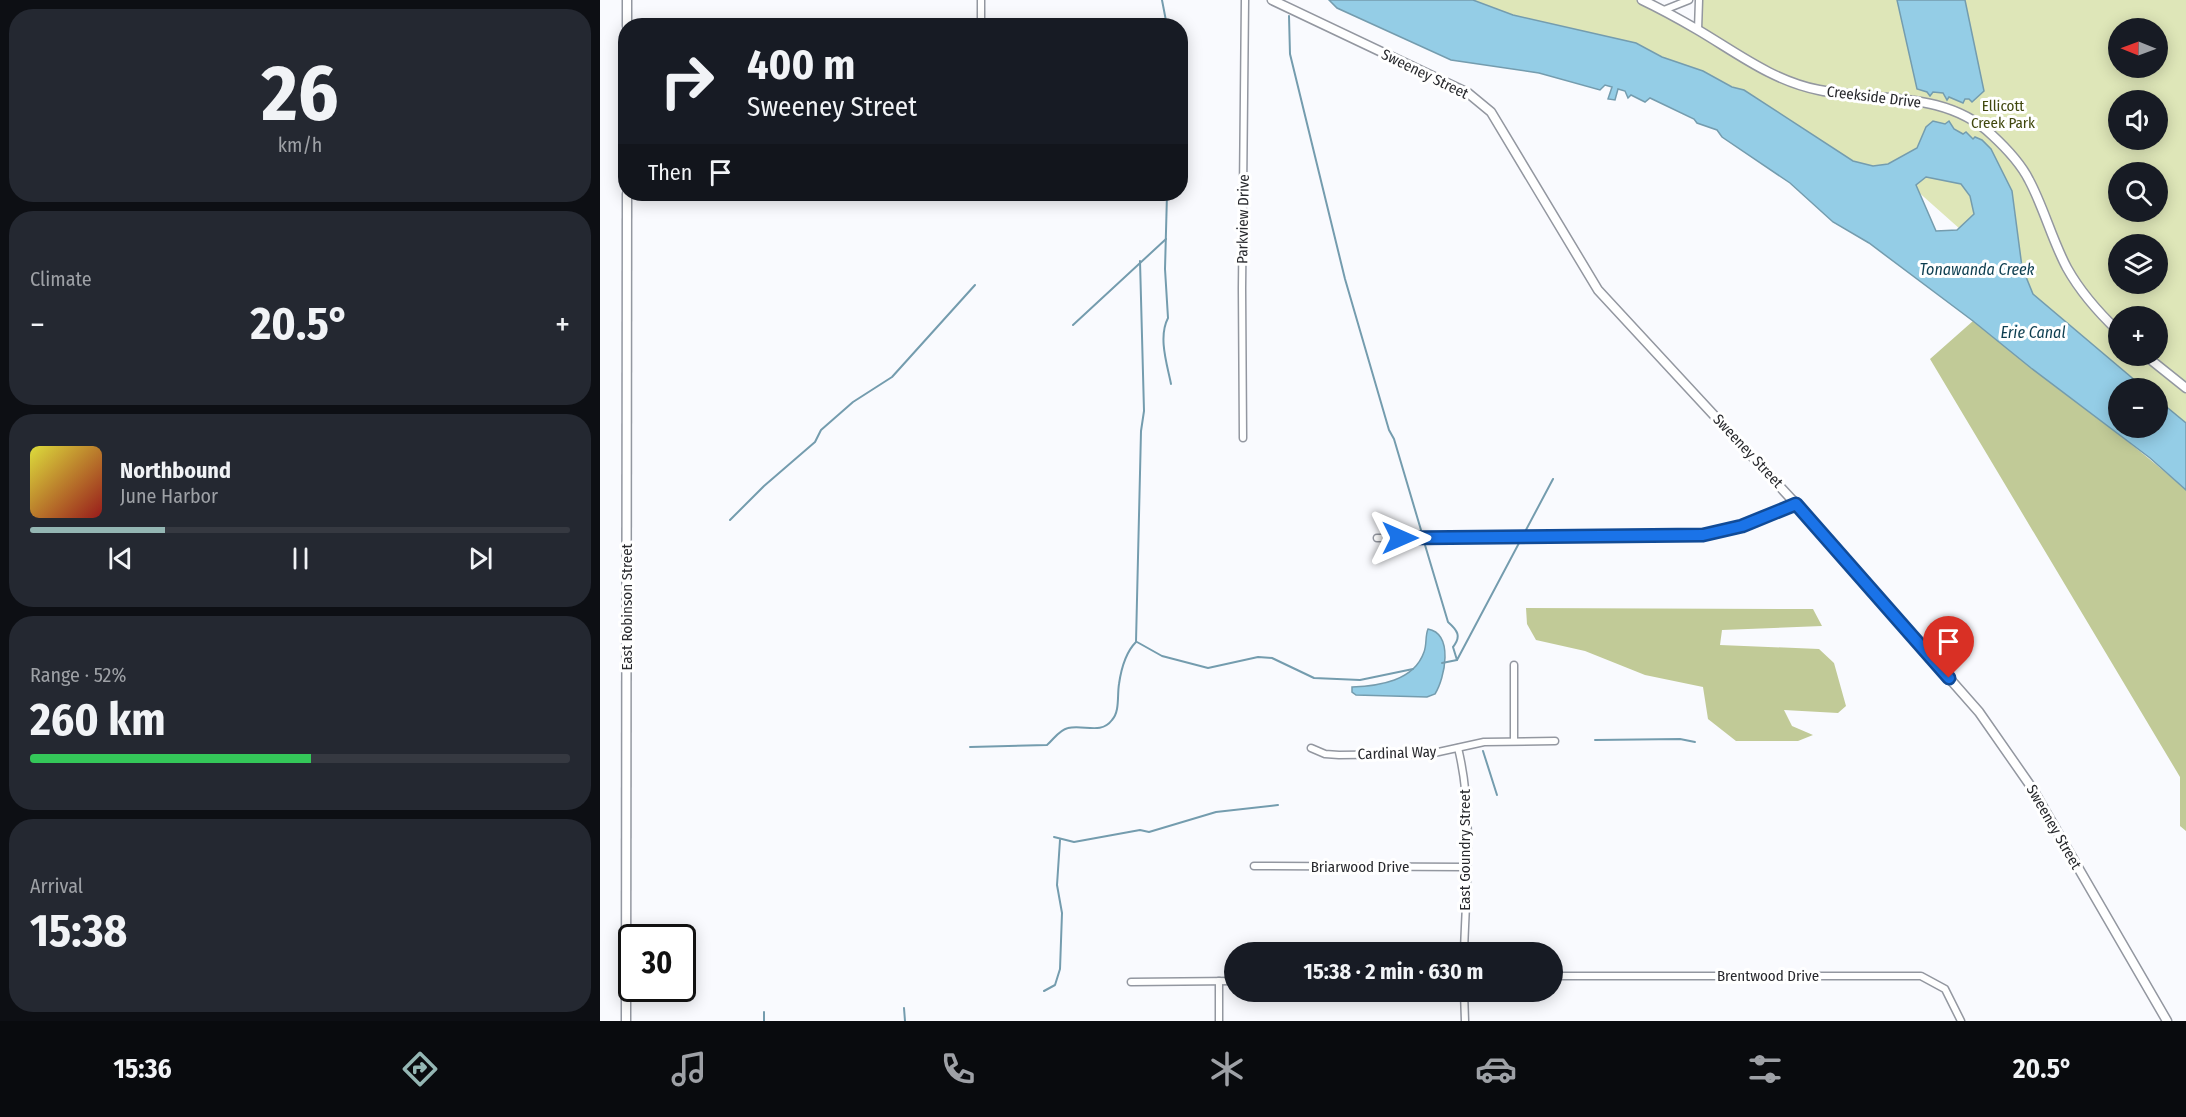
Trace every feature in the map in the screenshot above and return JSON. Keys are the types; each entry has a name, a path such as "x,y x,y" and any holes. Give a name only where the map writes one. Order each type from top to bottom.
{"street":[{"path":"627,0 627,18"},
{"path":"981,0 981,18"},
{"name":"Parkview Drive","path":"1243,438 1245,0"},
{"name":"Sweeney Street","path":"1272,0 1468,93 1491,112 1598,290 1796,504 1979,712 2032,788 2167,1021"},
{"name":"Creekside Drive","path":"1641,0 1664,10 1760,68 1797,84 1819,90 1900,97 1926,102 1963,114 1977,123 1991,134 2029,179 2067,266 2099,314 2108,323"},
{"path":"1664,10 1689,0"},
{"path":"1698,30 1699,0"},
{"name":"East Robinson Street","path":"626,1021 627,201"},
{"path":"2158,366 2186,388"},
{"path":"1377,538 1703,535 1742,526 1796,504"},
{"path":"1514,665 1514,740"},
{"name":"Cardinal Way","path":"1311,748 1325,754 1434,753 1484,742 1555,741"},
{"name":"East Goundry Street","path":"1458,748 1467,791 1464,942"},
{"name":"Briarwood Drive","path":"1254,866 1466,867"},
{"name":"Brentwood Drive","path":"1563,976 1921,976 1945,989 1961,1021"},
{"path":"1219,981 1219,1021"},
{"path":"1131,982 1224,981"},
{"path":"1464,1002 1465,1021"}],"green space":[{"name":"Ellicott Creek Park","path":"1473,0 1640,0 1697,29 1699,0 2186,0 2186,423 2168,408 2168,378 2132,378 2118,366 2168,366 2168,306 2108,306 2108,358 1888,165 1873,166 1853,161 1744,90 1636,44 1513,15"},
{"path":"1973,321 2108,426 2108,438 2124,438 2186,490 2186,831 2180,826 2180,777 1930,359"},
{"path":"1526,608 1813,609 1822,626 1722,630 1720,645 1819,649 1834,663 1846,706 1838,713 1784,710 1792,726 1813,735 1798,741 1736,741 1708,719 1703,687 1645,675 1585,651 1536,640 1527,624"}],"water":[{"path":"1329,0 1473,0 1513,15 1636,43 1662,57 1703,71 1732,87 1744,90 1853,161 1873,166 1888,164 1917,148 1926,127 1933,121 1945,124 1949,121 1954,129 1963,134 1966,132 1973,139 1975,137 1982,140 1991,149 2012,191 2022,267 2033,294 2108,358 2108,366 2118,366 2132,378 2108,378 2108,426 1869,243 1833,222 1790,183 1722,137 1717,130 1697,123 1694,119 1650,98 1645,102 1631,95 1628,98 1625,91 1618,89 1615,100 1608,99 1612,87 1605,85 1600,90 1539,73 1451,60 1337,8","holes":["1926,177 1961,184 1970,196 1974,214 1957,230 1936,231 1916,185"]},
{"path":"1897,0 1965,0 1984,91 1972,102 1965,99 1963,103 1949,97 1947,100 1943,93 1933,92 1930,96 1927,92 1917,89"},
{"path":"2168,408 2186,423 2186,490 2124,438 2168,438"},
{"path":"1428,629 1441,639 1445,657 1442,678 1435,694 1427,697 1356,695 1352,692 1352,687 1384,683 1404,676 1412,670 1424,652"}],"waterway":[{"path":"1162,0 1165,18"},
{"path":"1289,16 1290,54 1345,279 1421,530"},
{"path":"1167,201 1165,269 1168,318 1165,325 1164,342 1171,384"},
{"path":"1073,325 1166,239"},
{"path":"970,747 1047,745 1065,729 1103,727 1115,716 1123,667 1129,651 1136,642 1141,431 1144,411 1140,261"},
{"path":"730,520 764,486 815,442 821,430 853,402 892,377 975,285"},
{"path":"1425,545 1448,622 1458,636 1453,647 1457,660 1553,479"},
{"path":"1137,642 1162,656 1208,668 1258,657 1272,658 1314,678 1360,680 1413,669"},
{"path":"1442,663 1457,660"},
{"path":"1595,740 1680,739 1695,742"},
{"path":"1483,751 1497,795"},
{"path":"1054,837 1074,842 1140,830 1149,832 1216,812 1278,805"},
{"path":"1044,991 1055,985 1060,969 1062,913 1057,885 1060,840"},
{"path":"904,1008 905,1021"},
{"path":"764,1012 764,1021"}],"route":[{"path":"1400,538 1703,535 1742,526 1796,504 1949,678"}],"water label":[{"name":"Tonawanda Creek","path":"1977,269"},
{"name":"Erie Canal","path":"2033,332"}]}
